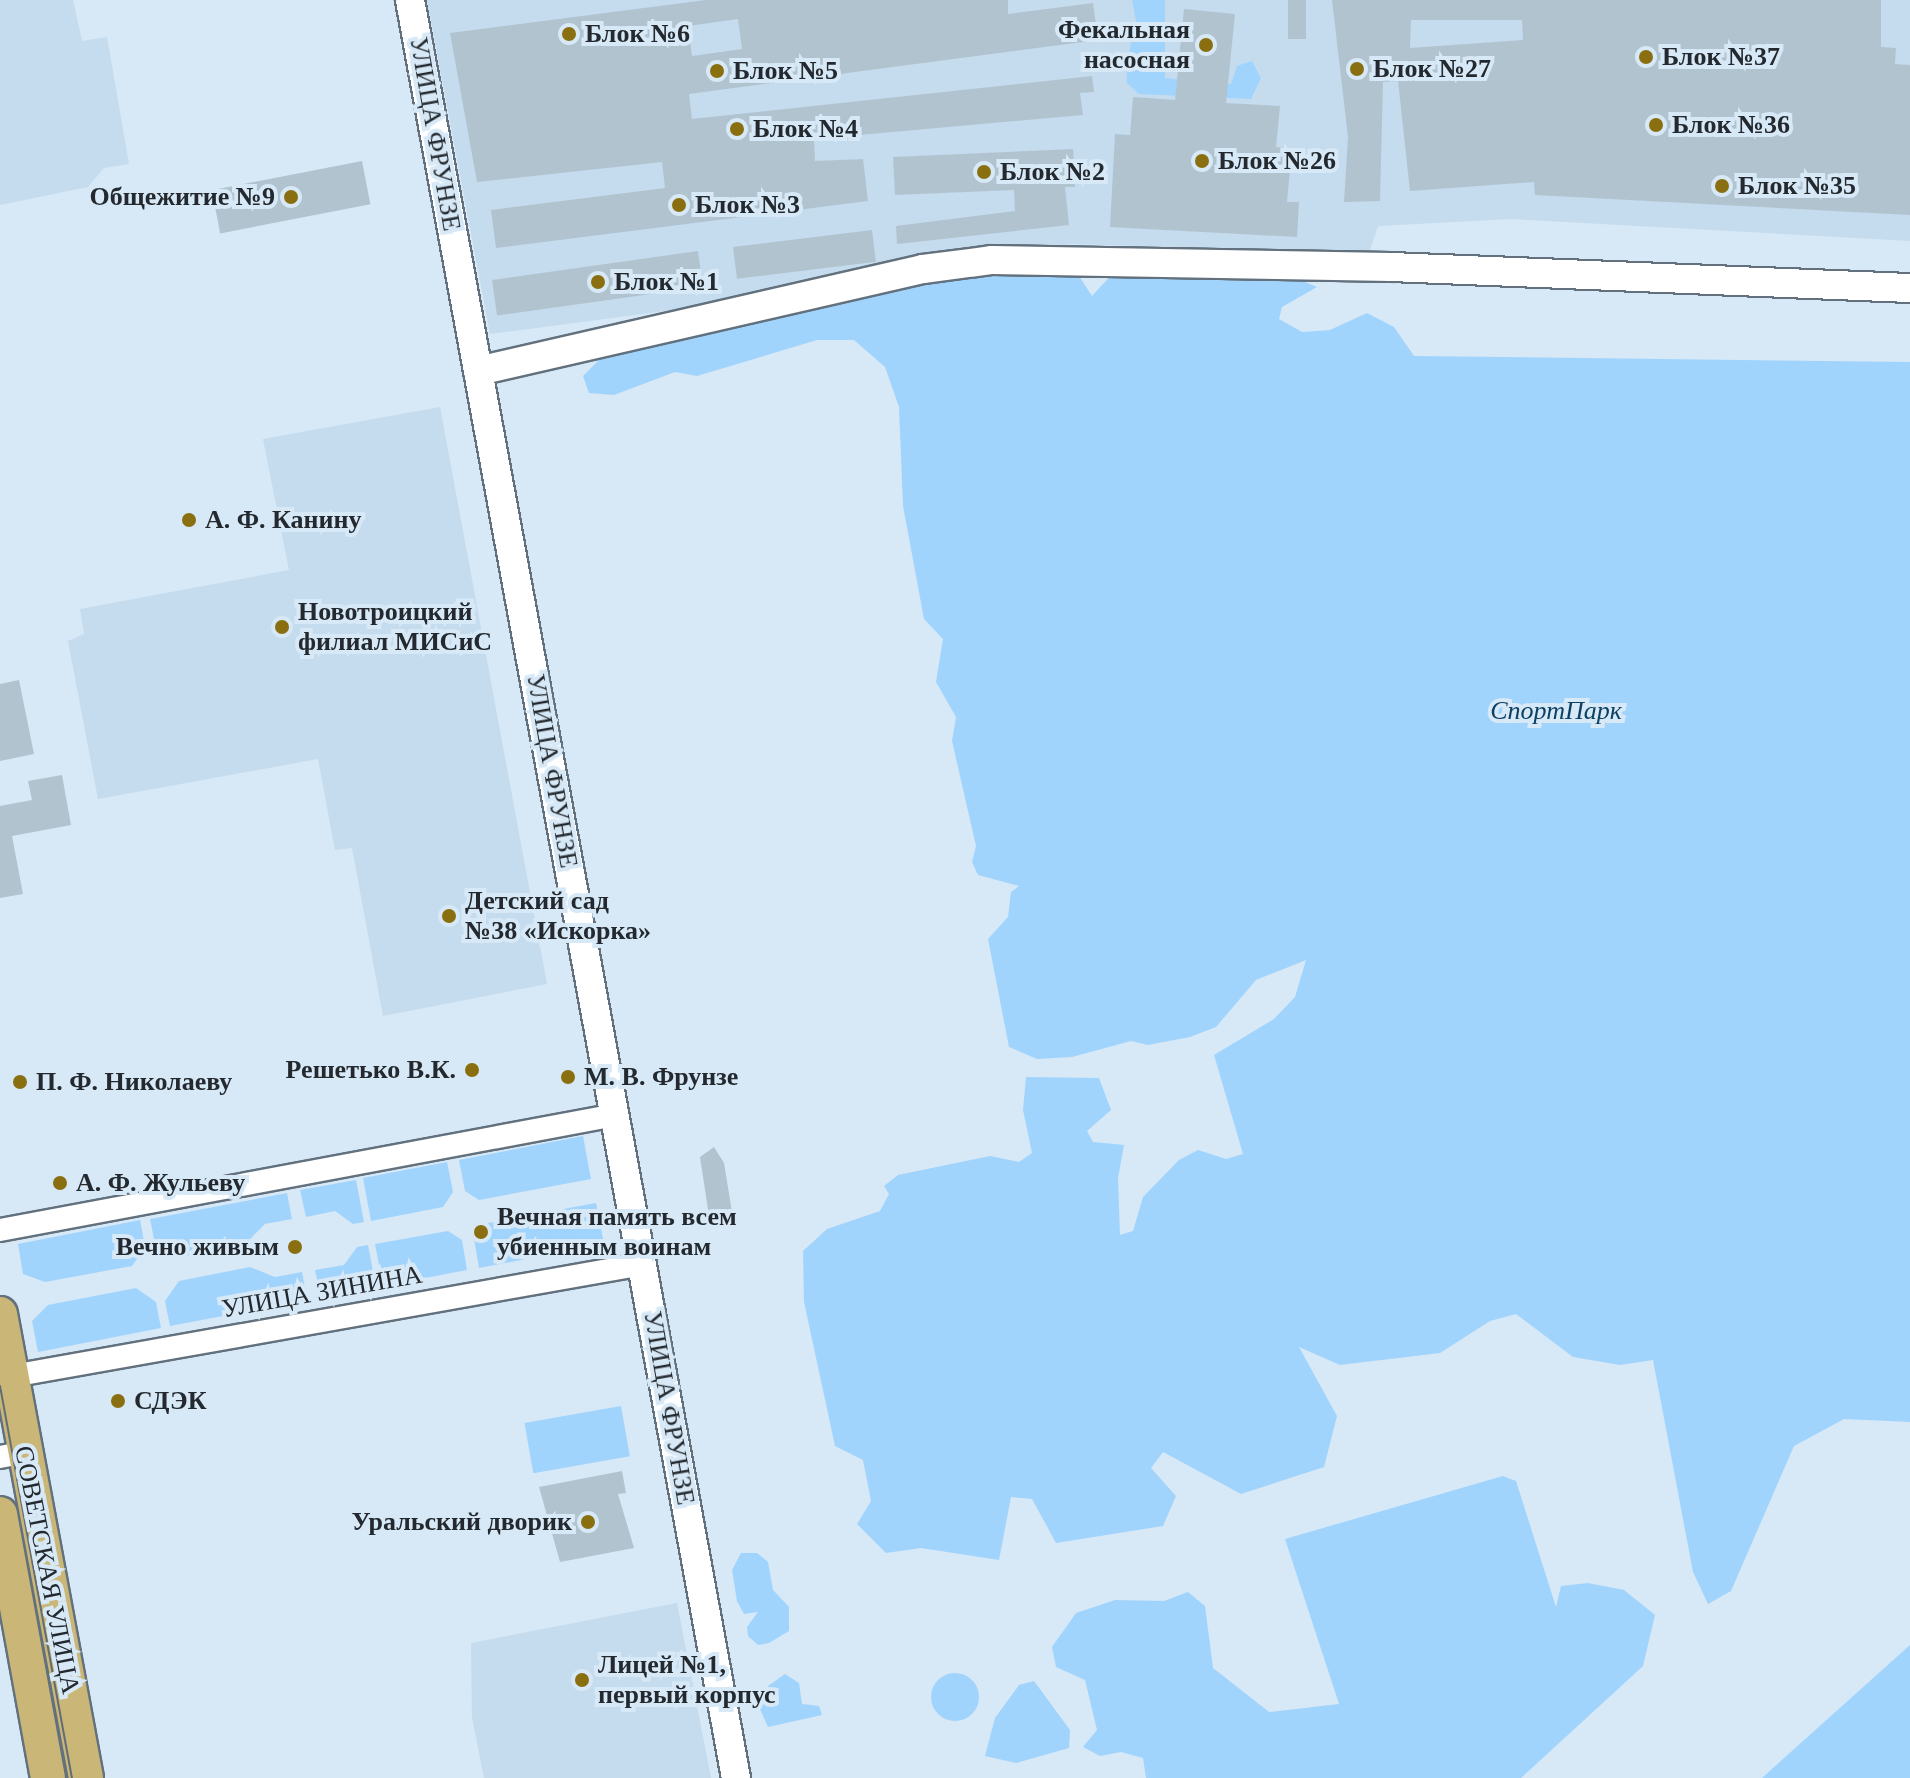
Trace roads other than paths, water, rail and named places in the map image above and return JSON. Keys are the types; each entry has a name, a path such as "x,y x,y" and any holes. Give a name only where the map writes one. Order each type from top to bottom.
{"main road":[{"name":"СОВЕТСКАЯ УЛИЦА","path":"0,1314 13,1454 86,1778"},
{"name":"СОВЕТСКАЯ УЛИЦА","path":"0,1514 48,1778"}],"street":[{"name":"УЛИЦА ФРУНЗЕ","path":"410,0 736,1778"},
{"path":"478,371 909,272 992,260 1391,267 1910,288"},
{"path":"0,1230 615,1115"},
{"name":"УЛИЦА ЗИНИНА","path":"6,1377 642,1264"}],"tram line":[{"path":"0,1386 72,1778"}],"place":[{"name":"Блок №6","path":"569,34"},
{"name":"Фекальная насосная","path":"1206,45"},
{"name":"Блок №37","path":"1646,57"},
{"name":"Блок №27","path":"1357,69"},
{"name":"Блок №5","path":"717,71"},
{"name":"Блок №36","path":"1656,125"},
{"name":"Блок №4","path":"737,129"},
{"name":"Блок №26","path":"1202,161"},
{"name":"Блок №2","path":"984,172"},
{"name":"Блок №35","path":"1722,186"},
{"name":"Общежитие №9","path":"291,197"},
{"name":"Блок №3","path":"679,205"},
{"name":"Блок №1","path":"598,282"},
{"name":"А. Ф. Канину","path":"189,520"},
{"name":"Новотроицкий филиал МИСиС","path":"282,627"},
{"name":"Детский сад №38 «Искорка»","path":"449,916"},
{"name":"Решетько В.К.","path":"472,1070"},
{"name":"М. В. Фрунзе","path":"568,1077"},
{"name":"П. Ф. Николаеву","path":"20,1082"},
{"name":"А. Ф. Жульеву","path":"60,1183"},
{"name":"Вечная память всем убиенным воинам","path":"481,1232"},
{"name":"Вечно живым","path":"295,1247"},
{"name":"СДЭК","path":"118,1401"},
{"name":"Уральский дворик","path":"588,1522"},
{"name":"Лицей №1, первый корпус","path":"582,1680"}],"park label":[{"name":"СпортПарк","path":"1556,711"}]}
